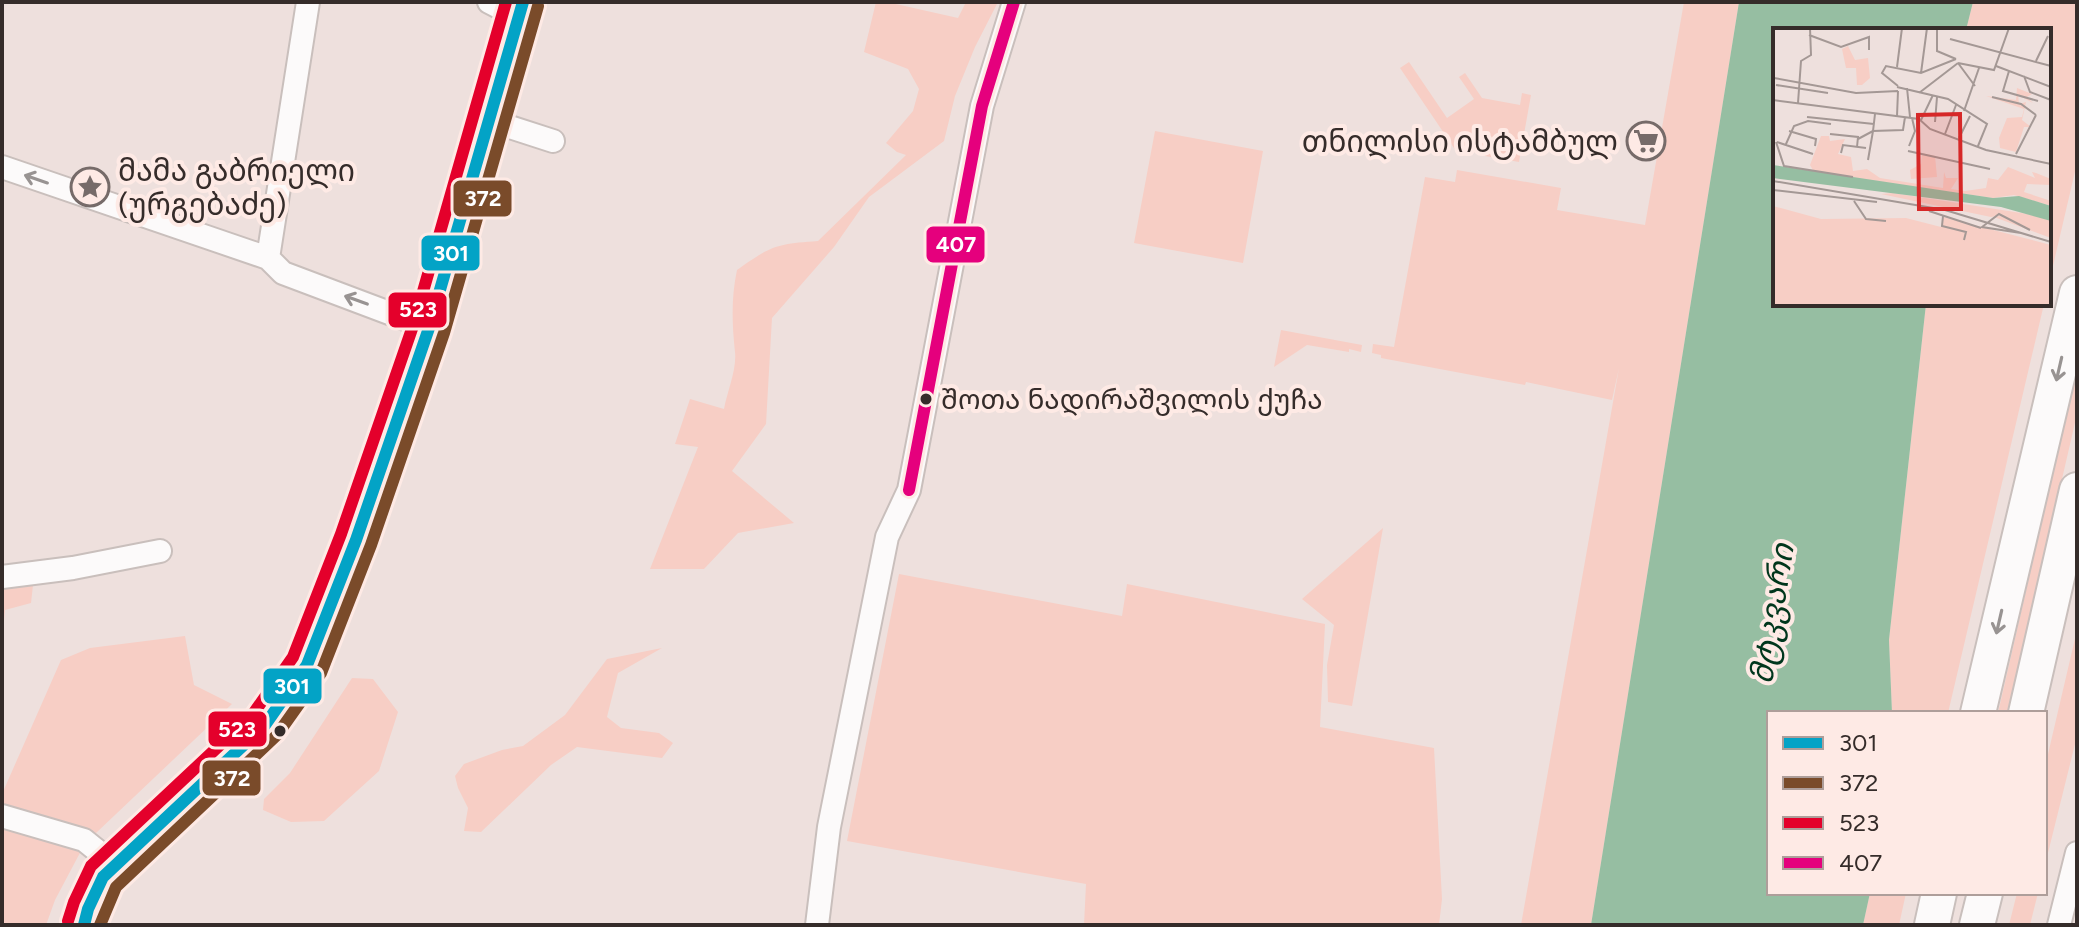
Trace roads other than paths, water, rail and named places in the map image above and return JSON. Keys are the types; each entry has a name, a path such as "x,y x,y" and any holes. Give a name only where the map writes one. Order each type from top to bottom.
{"highway":[{"path":"1978,711 2077,293"},
{"path":"2026,711 2077,490"},
{"path":"1932,925 1939,895"},
{"path":"1977,925 1984,895"}],"main road":[{"path":"84,925 103,877 265,725 307,665 356,540 429,328 520,9"}],"street":[{"path":"268,258 308,2"},
{"path":"489,2 520,9"},
{"path":"817,925 829,827 887,537 909,490 982,106 1014,2"},
{"path":"488,120 553,141"},
{"path":"2,167 268,258 283,273 429,328"},
{"path":"2,577 73,568 160,551"},
{"path":"2,816 84,840 115,865"},
{"path":"2059,925 2077,853"}],"water":[{"name":"მტკვარი","path":"1739,2 1973,2 1966,28 1773,28 1773,306 1926,306 1889,640 1892,711 1767,711 1767,895 1870,895 1863,925 1591,925"}],"place":[{"name":"თნილისი ისტამბულ","path":"1646,141"},
{"name":"მამა გაბრიელი (ურგებაძე)","path":"90,187"},
{"name":"შოთა ნადირაშვილის ქუჩა","path":"926,399"}]}
